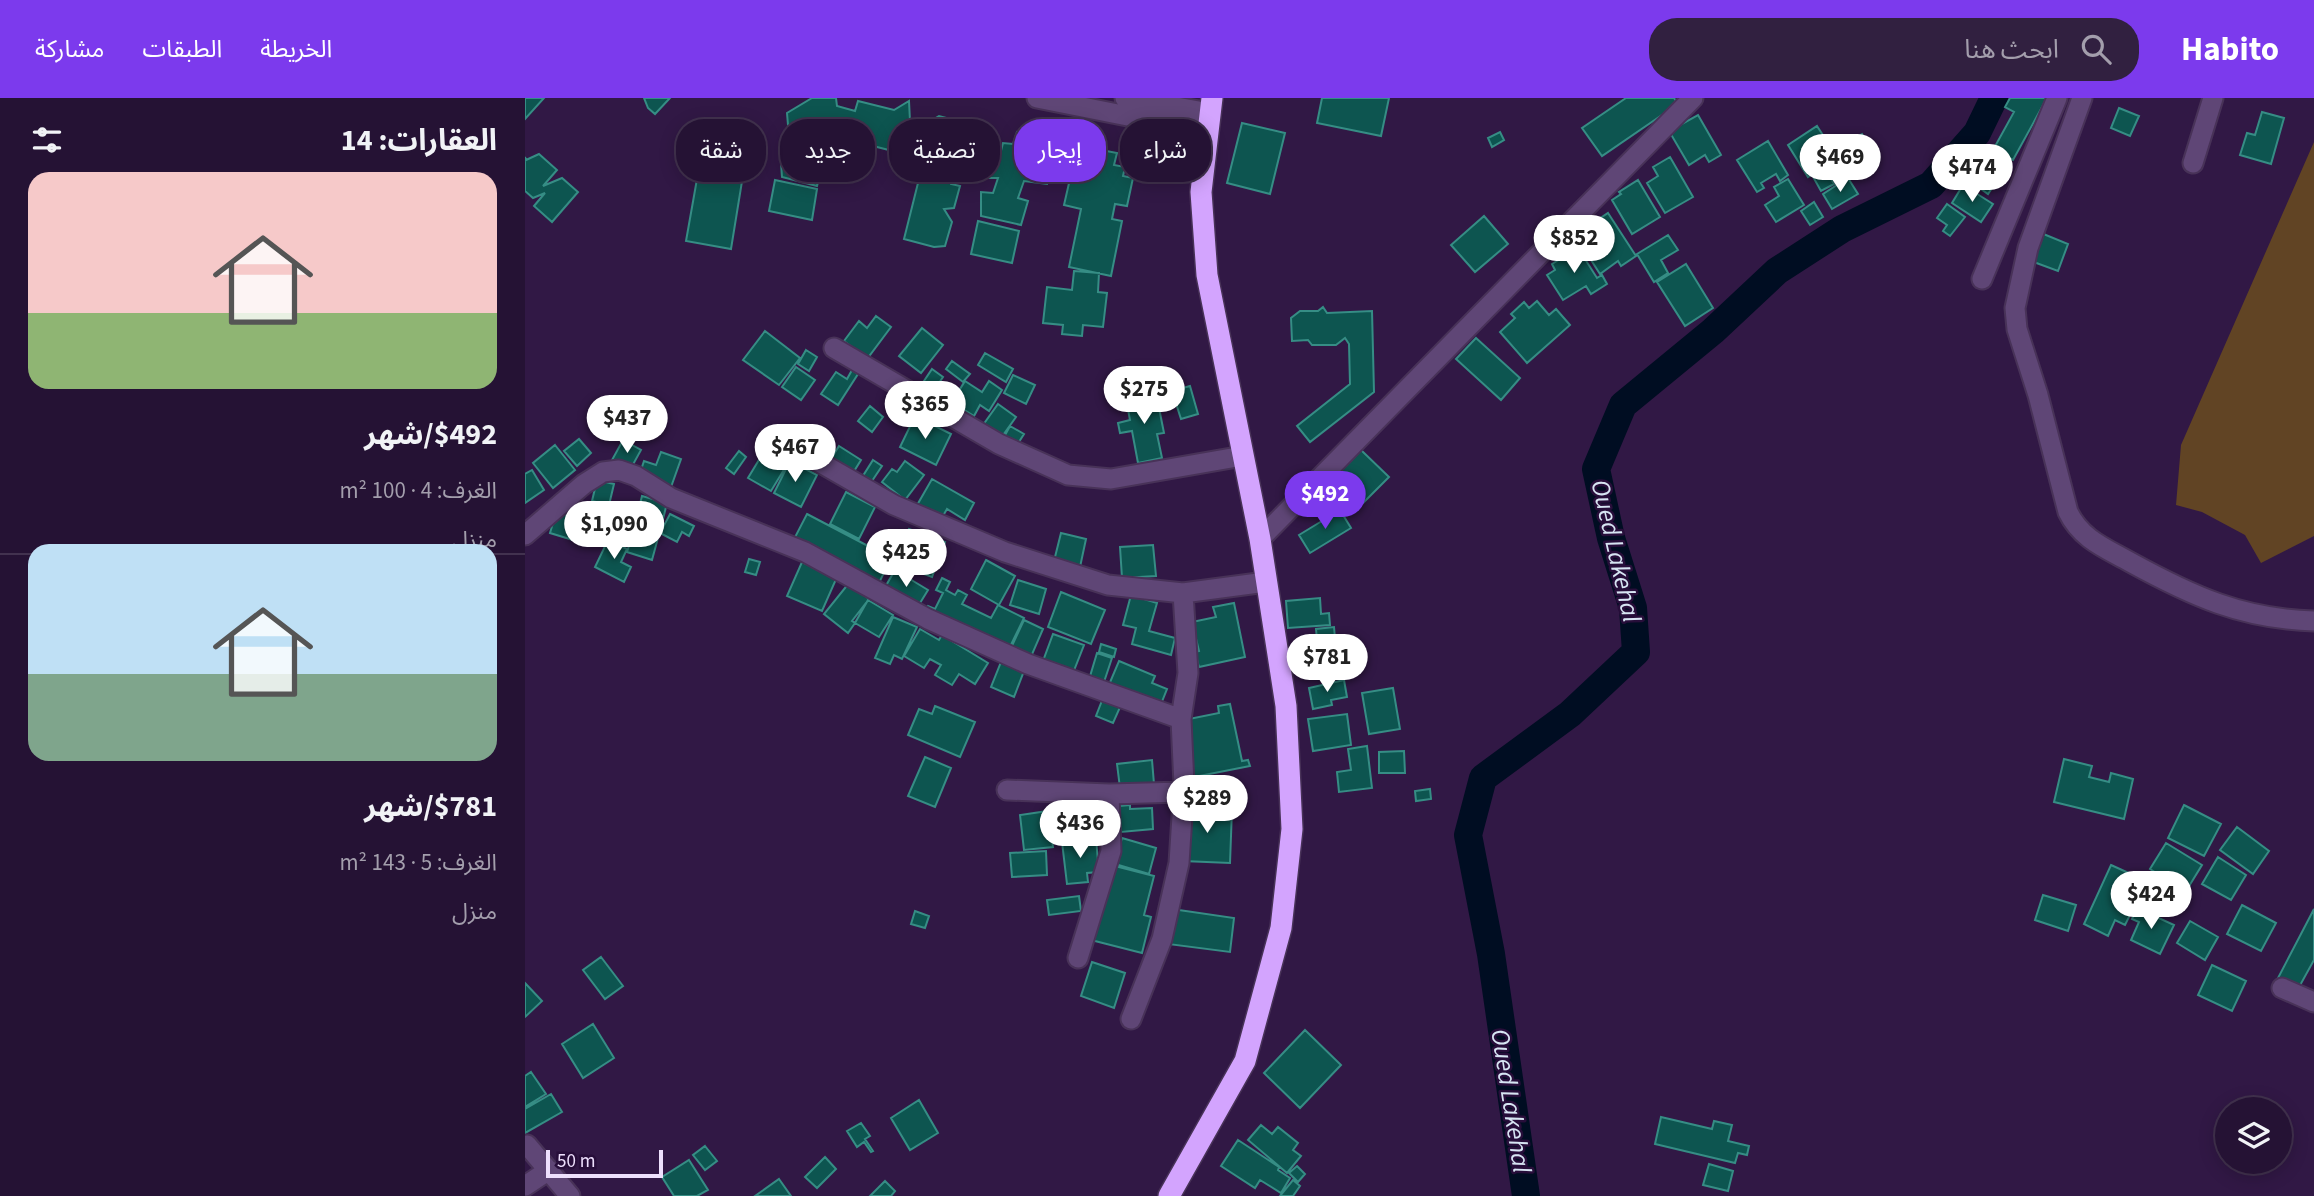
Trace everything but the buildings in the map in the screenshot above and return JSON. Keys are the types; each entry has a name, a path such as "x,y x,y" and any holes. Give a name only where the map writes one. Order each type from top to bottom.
{"highway":[{"path":"1169,1196 1245,1060 1281,928 1292,829 1286,706 1260,539 1207,275 1201,191 1210,114"}],"street":[{"path":"1037,98 1210,114"},
{"path":"1260,539 1693,98"},
{"path":"1982,279 2057,98"},
{"path":"2083,98 2028,248 2015,308 2017,330 2038,395 2068,512 2075,526 2090,540 2180,590 2224,608 2284,620 2314,621"},
{"path":"2193,163 2213,98"},
{"path":"1135,99 1173,102 1210,114"},
{"path":"834,348 999,444 1068,475 1111,479 1243,456"},
{"path":"807,456 894,505 1005,552 1108,585 1183,593 1266,582"},
{"path":"525,535 584,484 603,472 619,470 636,476 671,498 805,552 928,619 1028,664 1181,719"},
{"path":"1131,1018 1162,939 1179,863 1183,792 1181,719 1188,673 1183,593"},
{"path":"1007,790 1109,794 1183,792"},
{"path":"1078,958 1111,851 1109,794"},
{"path":"2282,988 2312,997"},
{"path":"527,1144 570,1196"},
{"path":"525,1186 549,1170"}],"shaded area":[{"path":"2314,142 2314,536 2261,563 2245,535 2202,512 2176,505 2181,445"}],"waterway":[{"name":"Oued Lakehal","path":"1526,1196 1491,954 1468,835 1483,778 1570,714 1636,652 1633,608 1611,538 1596,469 1623,405 1713,331 1777,271 1842,229 1931,185 1977,133 1994,98"}]}
